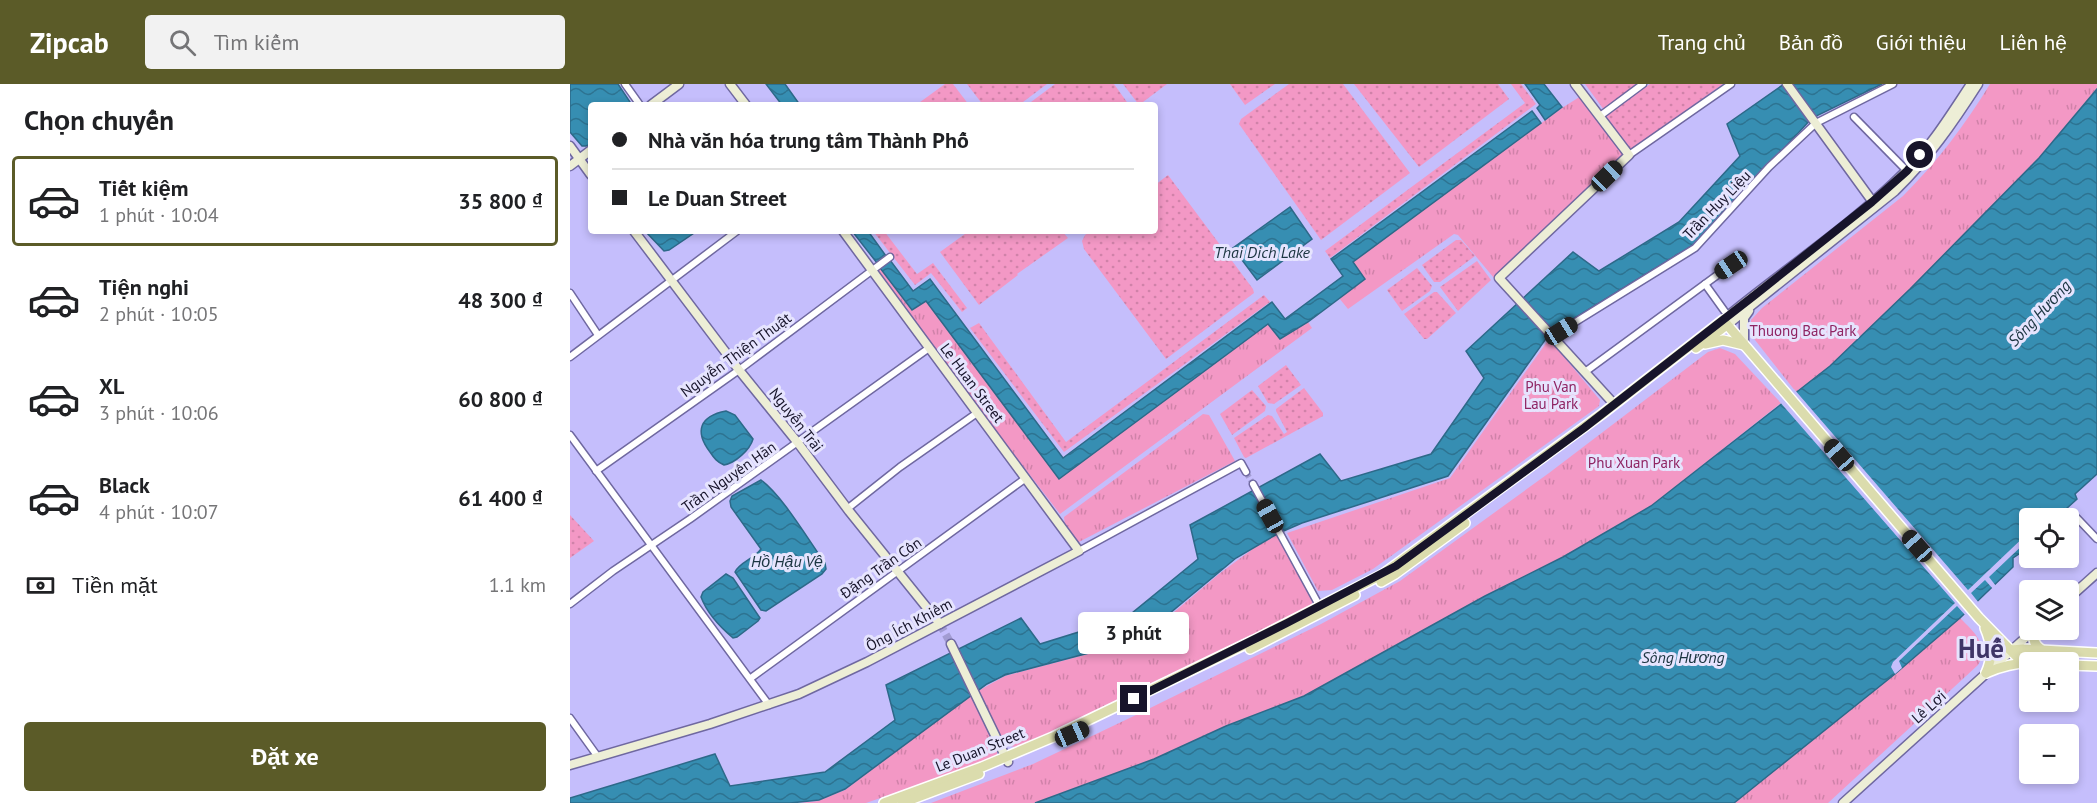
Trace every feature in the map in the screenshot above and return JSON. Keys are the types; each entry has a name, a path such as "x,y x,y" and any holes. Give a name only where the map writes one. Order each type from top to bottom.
{"main road":[{"path":"655,102 679,84"},
{"path":"730,84 744,102"},
{"path":"1575,84 1629,154 1499,278 1616,407"},
{"path":"1787,84 1874,204"},
{"path":"1726,320 1752,306 1874,204 1907,171 1933,140 1971,84"},
{"path":"1726,320 1916,170 1939,142 1978,84"},
{"path":"570,146 588,171"},
{"path":"570,166 588,152"},
{"name":"Nguyễn Trãi","path":"636,234 896,572 940,624"},
{"name":"Le Huan Street","path":"845,234 1079,551"},
{"path":"1744,345 1744,318 1752,306"},
{"path":"1726,320 1744,345 1979,618 2019,659"},
{"name":"Le Duan Street","path":"902,803 1090,726 1321,610 1396,566 1698,347 1726,320"},
{"name":"Le Duan Street","path":"1616,407 1726,320"},
{"path":"1698,347 1723,340 1744,345"},
{"name":"Ông Ích Khiêm","path":"570,765 769,705 834,679 1079,551"},
{"path":"2079,589 2097,573"},
{"path":"1979,618 1986,629 1992,649 1992,657 1986,673"},
{"name":"Lê Lợi","path":"1843,803 2022,640"},
{"path":"2034,640 2042,650"},
{"path":"951,644 1006,760"},
{"path":"2011,650 2097,653"},
{"path":"1986,673 2019,663"},
{"path":"2079,665 2097,666"},
{"name":"Le Duan Street","path":"884,803 1006,760"}],"street":[{"path":"625,84 638,102"},
{"path":"1600,116 1643,84"},
{"path":"1629,154 1731,84"},
{"name":"Trần Huy Liệu","path":"1554,337 1695,248 1814,121 1893,84"},
{"path":"1854,117 1907,171"},
{"path":"722,234 726,239"},
{"path":"570,357 733,234"},
{"name":"Nguyễn Thiện Thuật","path":"596,471 739,370 890,257"},
{"path":"1585,372 1731,265"},
{"path":"1705,284 1726,320"},
{"path":"570,293 598,335"},
{"name":"Trần Nguyên Hãn","path":"570,604 929,348"},
{"path":"847,509 900,467 977,413"},
{"path":"570,435 769,705"},
{"name":"Ông Ích Khiêm","path":"1079,551 1241,463 1246,472"},
{"name":"Đặng Trần Côn","path":"751,678 1026,478"},
{"path":"1252,484 1321,610"},
{"path":"2079,520 2097,539"},
{"path":"570,718 598,757"}],"green space":[{"path":"945,84 953,84 967,102 920,102"},
{"path":"967,84 1047,84 1023,102 981,102"},
{"path":"1055,84 1114,84 1127,102 1031,102"},
{"path":"1123,84 1167,84 1143,102 1137,102"},
{"path":"1230,84 1275,84 1245,105"},
{"path":"1289,84 1343,84 1410,173 1321,240 1239,124 1241,119"},
{"path":"1354,84 1498,84 1509,99 1419,167"},
{"path":"1511,84 1521,84 1536,104 1330,258 1325,251 1525,103"},
{"path":"1585,84 1641,84 1604,110"},
{"path":"1650,84 1723,84 1630,151 1605,116"},
{"name":"Thuong Bac Park","path":"1990,84 2097,84 2097,88 2039,158 1910,289 1830,366 1796,392 1755,340 1751,333 1751,320 1762,308 1903,196 1950,143"},
{"path":"1581,96 1625,156 1575,213 1499,284 1458,235 1454,234 1348,309 1339,298 1365,279 1352,262"},
{"path":"1168,175 1254,293 1166,359 1084,249 1082,241 1086,234 1158,234 1158,183"},
{"path":"875,234 886,234 917,274 933,263 967,308 962,312 931,273 915,285"},
{"path":"965,234 1065,234 1068,238 1017,274 979,305 940,252"},
{"path":"1456,240 1461,240 1475,256 1440,282 1434,282 1422,265"},
{"path":"1477,261 1491,280 1458,311 1440,287"},
{"path":"880,268 912,310 926,300 1059,479 1268,324 1280,339 1308,322 1312,328 1060,514 874,273"},
{"path":"1417,268 1432,286 1430,291 1402,311 1387,290"},
{"path":"1437,292 1456,313 1427,339 1424,339 1404,314"},
{"path":"1264,295 1270,302 1064,452 970,328 979,323 1066,442"},
{"name":"Phu Van Lau Park","path":"1549,339 1600,400 1599,406 1373,569 1332,590 1318,591 1287,533 1450,478"},
{"name":"Phu Xuan Park","path":"1720,348 1735,354 1781,403 1651,506 1563,557 1485,596 1304,696 1226,726 1154,759 1035,803 931,803 1033,764 1321,624 1400,581 1549,473 1708,352"},
{"path":"1286,365 1301,385 1274,404 1268,403 1258,386"},
{"path":"1304,388 1323,416 1246,458 1244,457 1234,438 1268,415 1272,416 1284,434 1287,432 1276,409"},
{"path":"1252,390 1266,406 1265,411 1232,435 1220,414"},
{"path":"1203,414 1209,415 1235,461 1077,543 1065,526 1064,517"},
{"path":"570,515 594,541 570,558"},
{"path":"1279,536 1313,601 1309,609 1020,748 1002,741 977,694 978,691 1005,676 1123,645 1147,635 1219,574 1254,548"},
{"path":"1960,618 1975,633 1981,645 1981,658 1978,665 1828,803 1734,803 1895,674"},
{"path":"971,695 997,747 997,755 991,760 866,803 798,803 818,801 845,790"}],"water":[{"path":"570,84 618,84 630,102 588,102 588,145 582,146 570,132"},
{"path":"766,84 785,84 798,102 780,102"},
{"path":"1525,84 1544,84 1562,107 1545,120 1537,108 1540,105"},
{"path":"1784,84 1882,84 1812,118 1698,242 1550,333 1448,476 1302,523 1279,533 1236,558 1146,633 1123,644 1005,675 987,684 845,789 819,800 790,803 570,803 570,798 715,754 730,786 825,772 895,720 886,685 1021,618 1040,644 1127,617 1198,559 1190,525 1320,454 1341,481 1431,454 1484,378 1466,351 1573,252 1599,271 1679,222 1740,156 1727,124"},
{"name":"Sông Hương","path":"2097,89 2097,474 2075,494 2077,499 2067,508 2019,508 2019,554 2013,558 2013,567 1960,618 1895,674 1734,803 1035,803 1154,759 1226,726 1304,696 1485,596 1563,557 1651,506 1830,366 1910,289 2039,158"},
{"path":"1532,111 1541,123 1353,262 1365,279 1308,322 1280,339 1268,324 1059,479 926,301 912,310 880,268 890,260 913,291 930,279 1063,458 1272,302 1285,319 1343,276 1331,259"},
{"name":"Thai Dich Lake","path":"1290,207 1312,239 1257,280 1233,248"},
{"path":"648,234 693,234 669,250 664,251"},
{"path":"854,234 870,234 886,256 877,263"},
{"path":"726,411 735,415 753,439 742,455 724,465 719,463 710,452 701,431 705,421 710,417"},
{"name":"Hồ Hậu Vệ","path":"761,480 778,496 825,563 826,569 822,574 766,611 761,610 735,572 761,549 731,507 730,501 732,496"},
{"path":"726,574 733,578 760,618 733,638 714,619 701,597 703,592"}],"pier":[{"path":"1794,389 1968,590 2019,542 2019,548 1989,577 1996,586 1993,589 1985,580 1971,593 1979,603 1966,616 1957,606 1899,661 1902,668 1895,674 1891,667 1893,662 1955,603 1779,401"}],"tunnel":[{"path":"1246,472 1253,484"},
{"path":"940,624 951,644"}],"district":[{"name":"Huế","path":"1981,649"}],"route":[{"path":"1134,699 1396,566 1584,428 1755,295 1872,202 1907,171 1920,155"}]}
